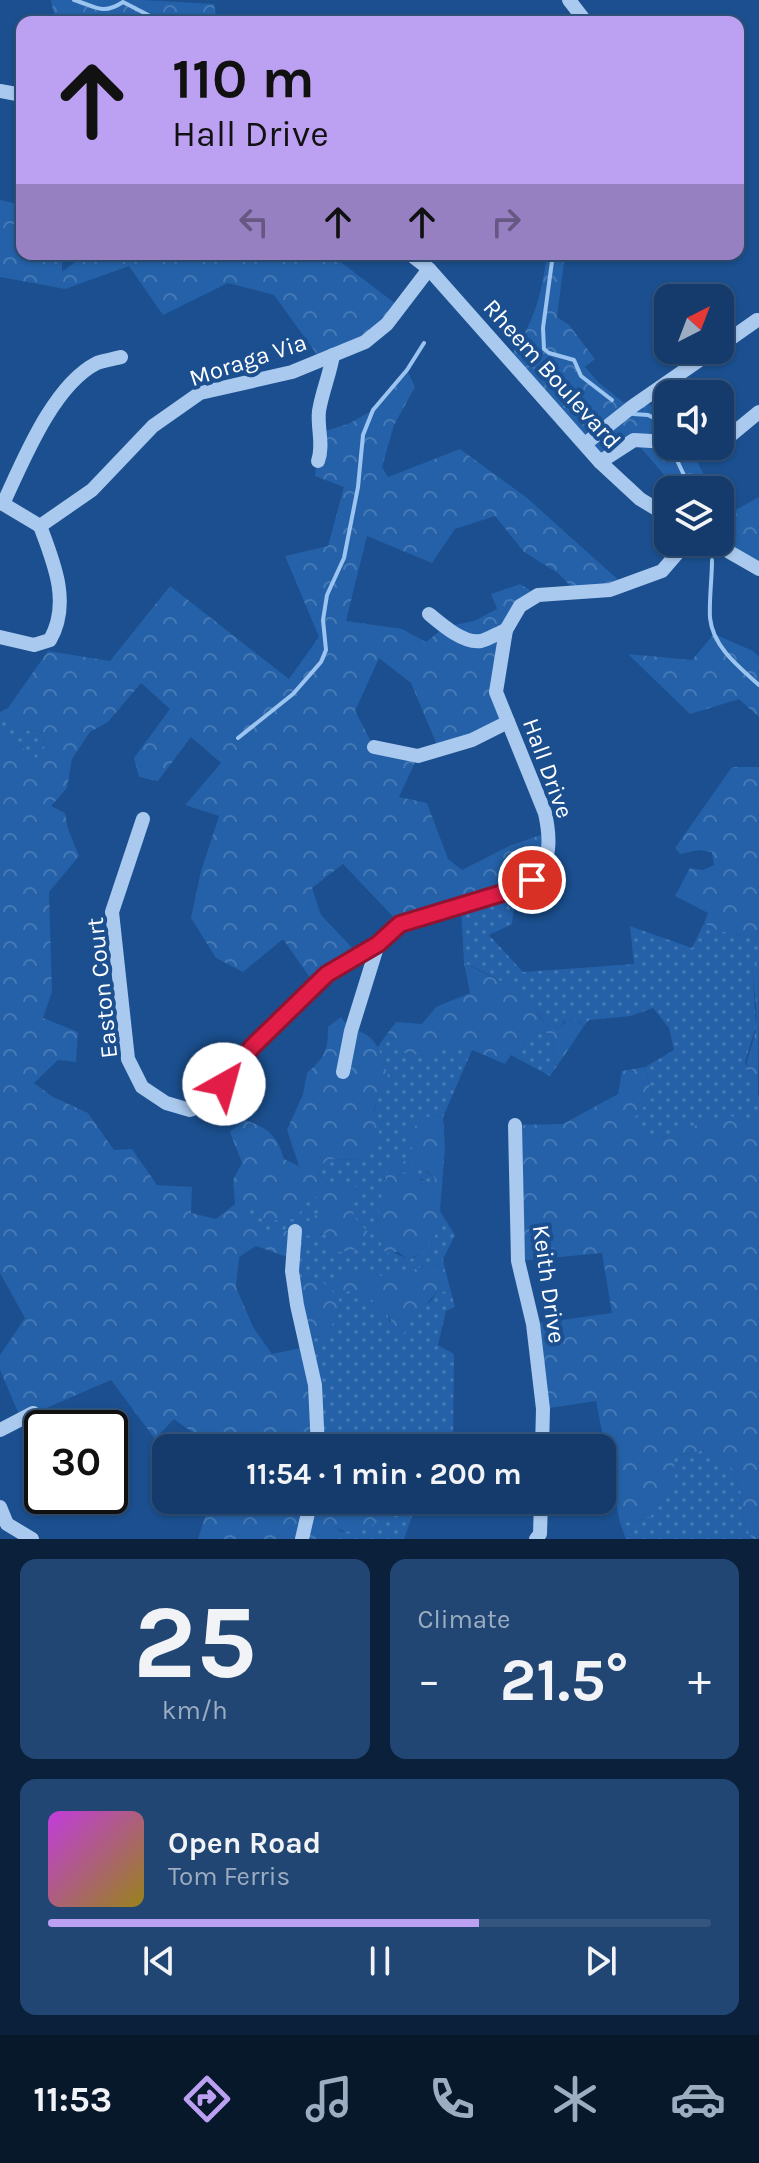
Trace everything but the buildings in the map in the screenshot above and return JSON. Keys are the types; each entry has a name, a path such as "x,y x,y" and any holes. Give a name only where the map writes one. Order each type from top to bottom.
{"street":[{"path":"569,0 581,16"},
{"name":"Rheem Boulevard","path":"418,260 429,269 600,462 640,499 654,508"},
{"name":"Moraga Via","path":"40,526 92,490 153,426 200,393 292,372 365,342 387,324 429,269"},
{"path":"734,336 757,320"},
{"path":"318,461 322,446 320,407 333,355"},
{"path":"0,637 34,645 50,640 57,627 60,606 56,569 40,526 1,503 42,421 80,375 98,362 121,357"},
{"path":"585,444 694,364"},
{"path":"734,433 759,412"},
{"path":"600,462 634,440 654,441"},
{"path":"734,555 759,569"},
{"name":"Hall Drive","path":"378,944 400,924 516,889 532,880 544,865 550,849 545,813 496,692 506,630 520,606 538,595 610,590 662,571 675,556"},
{"path":"429,614 468,639 481,641 506,630"},
{"path":"374,747 418,756 472,740 508,722"},
{"name":"Easton Court","path":"143,819 112,912 128,1059 142,1087 166,1103 190,1110 209,1103 252,1047 288,1010 327,974 378,944"},
{"path":"343,1072 351,1031 378,944"},
{"name":"Keith Drive","path":"515,1125 518,1261 533,1324 543,1409 542,1434"},
{"path":"295,1231 292,1271 315,1385 317,1434"},
{"path":"0,1430 24,1418"},
{"path":"0,1507 4,1532 32,1539"},
{"path":"302,1539 308,1514"},
{"path":"540,1537 541,1514"}],"green space":[{"path":"51,0 142,0 214,4 216,16 68,16 54,14"},
{"path":"0,200 16,204 16,260 62,260 62,272 78,260 338,260 400,307 387,324 321,360 274,295 228,283 163,315 129,266 65,289 0,277"},
{"path":"544,260 564,260 557,317 569,325 595,359 585,367 623,402 654,405 654,460 696,460 705,476 665,476 634,440 600,462 509,359 538,302"},
{"path":"407,370 415,387 394,425 382,467 388,477 460,449 527,498 624,585 576,592 558,573 524,552 495,516 455,529 432,563 367,536 346,621 402,629 426,642 445,627 474,621 497,609 491,594 520,584 538,595 520,606 496,692 508,722 439,750 411,683 379,658 355,711 374,747 418,756 399,797 427,803 448,859 462,870 509,846 549,832 532,879 400,924 343,864 312,888 321,915 359,955 315,985 283,939 243,972 216,958 191,918 201,871 219,816 185,805 221,763 191,737 158,781 139,777 134,758 170,709 141,683 108,722 90,732 72,759 67,788 51,806 65,813 79,856 49,892 52,992 43,1018 78,1032 76,1062 58,1060 34,1083 53,1097 88,1113 114,1150 132,1149 157,1185 192,1187 191,1213 216,1219 235,1204 233,1180 242,1163 230,1132 244,1120 270,1134 284,1159 299,1166 287,1130 303,1094 307,1073 324,1053 328,1027 341,1017 349,1027 373,1040 383,1059 390,1085 378,1099 374,1112 383,1142 369,1149 363,1160 328,1159 317,1172 330,1186 361,1187 353,1212 368,1232 358,1249 340,1252 327,1247 331,1233 307,1236 307,1222 320,1211 321,1195 309,1200 295,1219 266,1221 246,1204 241,1216 266,1231 295,1231 293,1259 256,1246 239,1257 236,1287 253,1327 272,1354 306,1347 316,1434 195,1434 174,1419 160,1434 152,1435 111,1380 42,1410 24,1410 24,1418 21,1419 0,1370 0,1355 25,1318 0,1273 0,733 19,742 33,762 45,747 41,731 21,730 4,719 8,708 48,651 110,661 170,586 289,679 319,637 285,556 328,546 344,487 315,476 320,433 350,423 373,410"},
{"path":"759,497 759,569 734,552 734,511"},
{"path":"714,634 753,651 759,657 759,717 739,699 690,714 628,654 692,660"},
{"path":"8,708 5,719 21,730 41,731 45,747 33,763 19,742 0,733 0,712"},
{"path":"732,767 759,767 759,937 755,939 713,929 704,923 708,913 675,896 690,868 703,870 714,865 712,852 699,850 680,854 675,848"},
{"path":"516,889 512,924 489,935 523,972 634,964 630,926 692,948 704,923 713,929 755,939 759,937 759,963 752,963 756,1026 745,1062 759,1097 759,1121 752,1118 745,1123 729,1116 649,1143 629,1123 652,1097 645,1067 674,1050 669,1028 653,1008 631,1016 589,1020 584,1026 580,1022 564,1021 560,1027 545,1025 521,995 464,963 461,907"},
{"path":"464,963 526,994 545,1025 560,1027 571,1016 584,1026 557,1066 553,1061 554,1034 540,1032 524,1041 520,1060 511,1055 505,1064 466,1048 446,1048 426,1056 404,1053 387,1034 396,1022 422,1024 436,1007 470,993"},
{"path":"751,963 759,963 758,1097 751,1087 746,1069 756,1018"},
{"path":"540,1032 554,1034 553,1061 557,1066 550,1076 520,1060 524,1041"},
{"path":"387,1034 405,1053 426,1056 440,1047 468,1046 472,1050 443,1117 433,1115 426,1172 435,1178 432,1186 422,1179 397,1180 414,1164 384,1178 375,1231 381,1236 382,1247 412,1258 424,1250 445,1219 455,1235 443,1259 445,1269 428,1263 403,1277 398,1274 384,1278 364,1272 351,1275 349,1291 373,1300 387,1313 390,1322 430,1302 438,1291 451,1292 455,1307 446,1311 438,1345 454,1354 453,1434 316,1434 304,1336 326,1337 341,1306 315,1278 294,1282 295,1232 266,1231 240,1217 246,1204 309,1200 322,1194 319,1235 332,1232 327,1246 354,1218 352,1208 360,1188 330,1186 317,1172 328,1159 363,1160 385,1064 377,1048"},
{"path":"645,1067 652,1097 630,1123 649,1143 729,1115 745,1123 752,1118 759,1121 759,1539 752,1539 743,1520 741,1493 733,1469 706,1450 674,1456 675,1489 649,1518 620,1523 616,1503 616,1434 602,1434 596,1401 543,1409 533,1324 612,1313 602,1253 518,1261 515,1125 563,1124 618,1094 622,1071"},
{"path":"433,1115 443,1117 445,1148 440,1211 445,1219 426,1249 407,1259 398,1252 386,1253 381,1236 375,1231 390,1163 414,1163 412,1171 401,1173 398,1180 415,1177 432,1185 435,1178 416,1158 409,1133 422,1119"},
{"path":"428,1263 445,1269 451,1292 438,1291 420,1311 410,1312 405,1333 397,1332 387,1313 379,1310 373,1300 356,1298 349,1291 337,1289 337,1282 343,1275 371,1271 384,1278 398,1273 403,1277 406,1271"},
{"path":"315,1278 331,1289 341,1306 326,1337 304,1336 294,1282"},
{"path":"706,1450 733,1469 741,1493 743,1520 752,1539 626,1539 620,1523 649,1518 674,1456"},
{"path":"206,1514 385,1514 385,1518 352,1532 332,1525 335,1539 198,1539"},
{"path":"385,1514 413,1514 404,1539 335,1539 331,1524 342,1532 385,1518"}],"waterway":[{"path":"74,0 104,9 123,2 150,16"},
{"path":"552,260 543,328 544,349 574,360 581,376 612,400"},
{"path":"238,738 293,694 321,662 326,650 323,620 327,595 344,558 358,487 363,435 373,410 407,370 424,343"},
{"path":"633,414 654,418"},
{"path":"677,460 684,476"},
{"path":"712,560 712,628 728,656 759,685"}],"route":[{"path":"224,1084 252,1047 327,974 378,944 400,924 516,889 532,880"}]}
